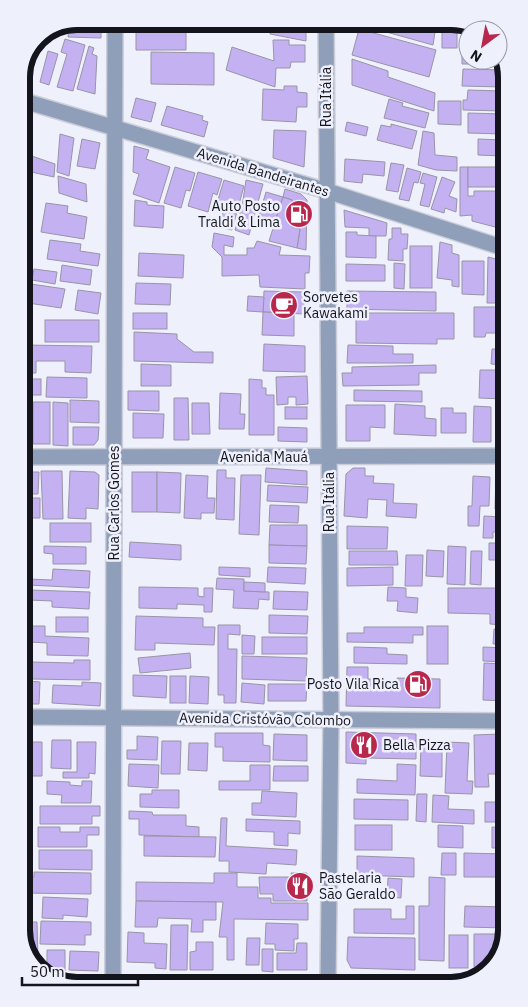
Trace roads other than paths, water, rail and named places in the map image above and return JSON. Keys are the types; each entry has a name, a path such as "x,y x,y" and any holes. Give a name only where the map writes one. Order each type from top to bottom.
{"street":[{"name":"Rua Carlos Gomes","path":"113,977 115,30"},
{"name":"Rua Itália","path":"326,30 331,720 328,977"},
{"name":"Avenida Bandeirantes","path":"30,102 327,191 498,246"},
{"name":"Avenida Mauá","path":"30,457 498,456"},
{"name":"Avenida Cristóvão Colombo","path":"30,717 498,721"}],"place":[{"name":"Auto Posto Traldi & Lima","path":"299,214"},
{"name":"Sorvetes Kawakami","path":"284,305"},
{"name":"Posto Vila Rica","path":"418,684"},
{"name":"Bella Pizza","path":"364,745"},
{"name":"Pastelaria São Geraldo","path":"300,886"}]}
